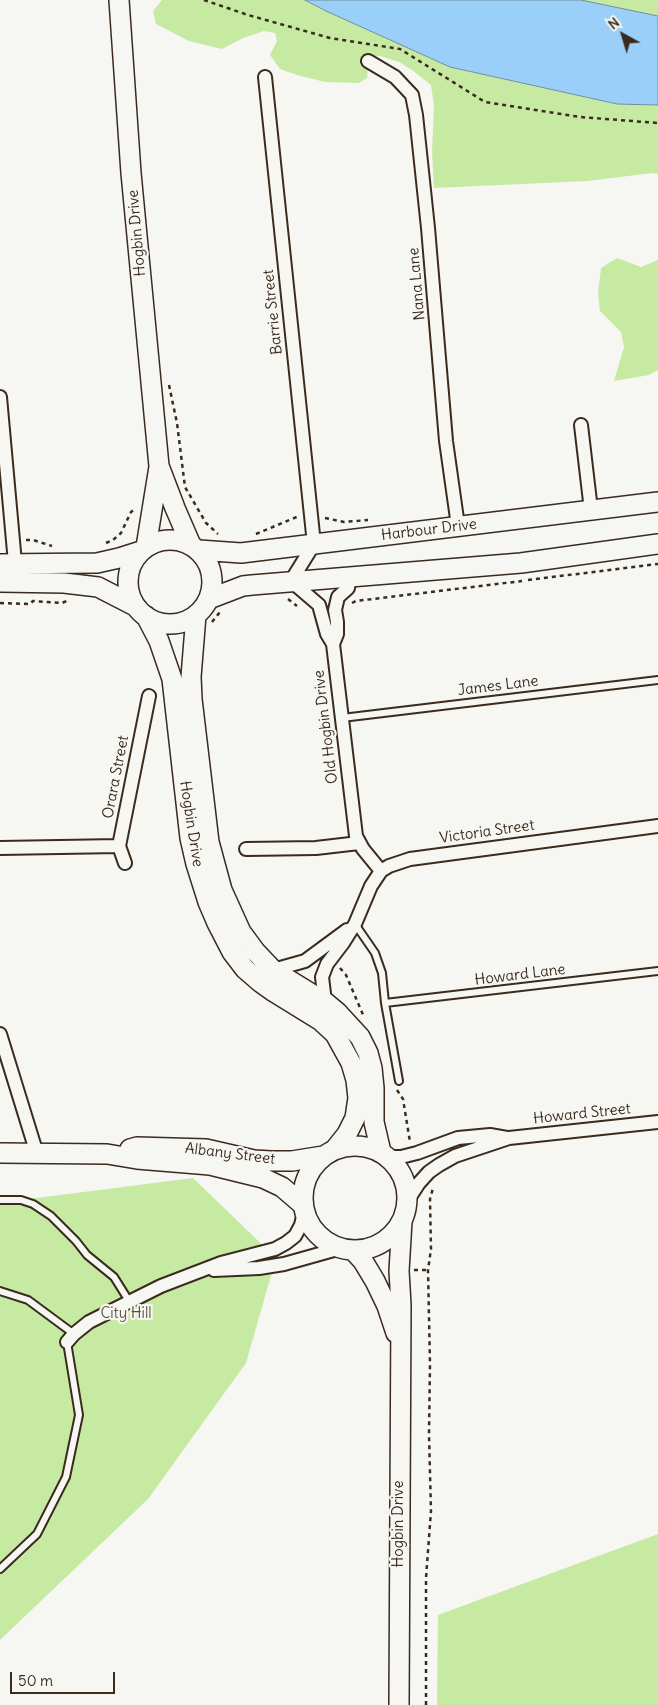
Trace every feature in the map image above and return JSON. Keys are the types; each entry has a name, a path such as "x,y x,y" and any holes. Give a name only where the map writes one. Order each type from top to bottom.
{"main road":[{"name":"Hogbin Drive","path":"119,0 132,173 159,466 143,549"},
{"name":"Hogbin Drive","path":"159,466 175,508 195,547"},
{"name":"Harbour Drive","path":"195,547 241,553 658,502"},
{"path":"0,582 64,583 98,587 158,622 171,624 184,622 196,615 209,599 212,586 212,573 207,560 195,547 180,540 156,541 143,549 119,558 97,563 7,564"},
{"path":"209,599 243,586 521,563 658,544"},
{"path":"140,611 130,595 128,584 131,566 143,549"},
{"name":"Hogbin Drive","path":"140,611 159,641 172,679 190,838 196,864 216,923 232,952 245,969 274,992 322,1021 335,1034 351,1063 356,1080 358,1098 355,1118 347,1134 329,1152"},
{"name":"Hogbin Drive","path":"196,615 191,670 192,692 211,849 222,890 241,932 255,951 274,970 325,1002 348,1022 360,1037 368,1053 374,1088 374,1122 385,1155"},
{"path":"350,1145 366,1146 385,1155 400,1169 406,1184 408,1200 402,1222 394,1234 382,1243 368,1248 347,1249 325,1241 312,1228 304,1208 303,1191 307,1178 314,1166 329,1152 350,1145"},
{"name":"Albany Street","path":"107,1154 137,1147 206,1149 254,1160 292,1161 329,1152"},
{"name":"Albany Street","path":"0,1153 107,1154 137,1159 210,1165 263,1178 282,1187 304,1208"},
{"name":"Hogbin Drive","path":"399,1705 401,1305 399,1271 402,1222"},
{"name":"Hogbin Drive","path":"347,1249 363,1261 375,1281 400,1343"}],"street":[{"name":"Nana Lane","path":"368,61 395,77 412,95 416,115 428,228 446,441 458,526"},
{"name":"Barrie Street","path":"265,77 314,544"},
{"path":"0,397 13,538 7,564"},
{"path":"580,425 591,510"},
{"path":"314,544 291,581 319,605 327,634 333,644"},
{"name":"Old Hogbin Drive","path":"350,577 348,588 338,597 334,610 337,634 333,644 355,829 359,843 381,871"},
{"name":"Orara Street","path":"125,864 120,846 149,696"},
{"name":"Victoria Street","path":"381,871 389,866 410,859 658,826"},
{"path":"246,849 316,848 359,843"},
{"path":"0,848 120,846"},
{"path":"325,1002 322,977 327,964 344,944 355,924 371,886 381,871"},
{"path":"274,970 305,961 320,952 355,924"},
{"path":"0,1034 38,1154"},
{"name":"Howard Street","path":"408,1200 419,1182 439,1165 455,1156 509,1138 658,1122"},
{"name":"Howard Street","path":"385,1155 402,1157 458,1138 476,1135 509,1138"},
{"path":"70,1338 89,1322 168,1283 221,1263 274,1249 286,1243 298,1230 304,1208"},
{"path":"203,1270 259,1268 347,1249"}],"lane":[{"name":"James Lane","path":"341,718 658,680"},
{"path":"355,924 375,953 382,973 385,1003 399,1080"},
{"name":"Howard Lane","path":"385,1003 658,971"},
{"path":"0,1200 21,1200 33,1204 51,1216 87,1255 114,1277 129,1301"},
{"path":"0,1291 28,1300 70,1338 79,1415 66,1477 37,1534 0,1569"}],"path":[{"path":"204,0 248,15 330,38 400,49 485,102 580,117 658,123"},
{"path":"169,383 186,487 195,506 206,522 220,536"},
{"path":"175,508 195,506"},
{"path":"99,546 113,540 121,533 135,508 151,512"},
{"path":"251,535 264,532 294,517 310,517"},
{"path":"13,538 33,540 56,548"},
{"path":"350,605 356,601 658,564"},
{"path":"0,603 30,604 33,601 62,603 71,600"}],"green space":[{"path":"162,0 305,0 450,67 617,104 658,105 658,174 652,173 588,181 434,188 432,152 434,106 431,85 412,70 399,62 380,56 369,57 367,78 359,83 325,82 297,75 280,69 270,55 277,41 275,33 264,31 243,38 222,49 189,41 156,24 153,11"},
{"path":"582,0 658,0 658,16 586,1"},
{"path":"617,258 641,267 658,260 658,370 649,375 614,381 624,347 621,332 600,311 598,293 601,268"},
{"name":"City Hill","path":"193,1178 276,1258 246,1363 148,1499 0,1640 0,1200 21,1200"},
{"path":"658,1534 658,1705 437,1705 438,1615"}],"water":[{"path":"305,0 581,0 658,16 658,105 617,104 450,67"}]}
